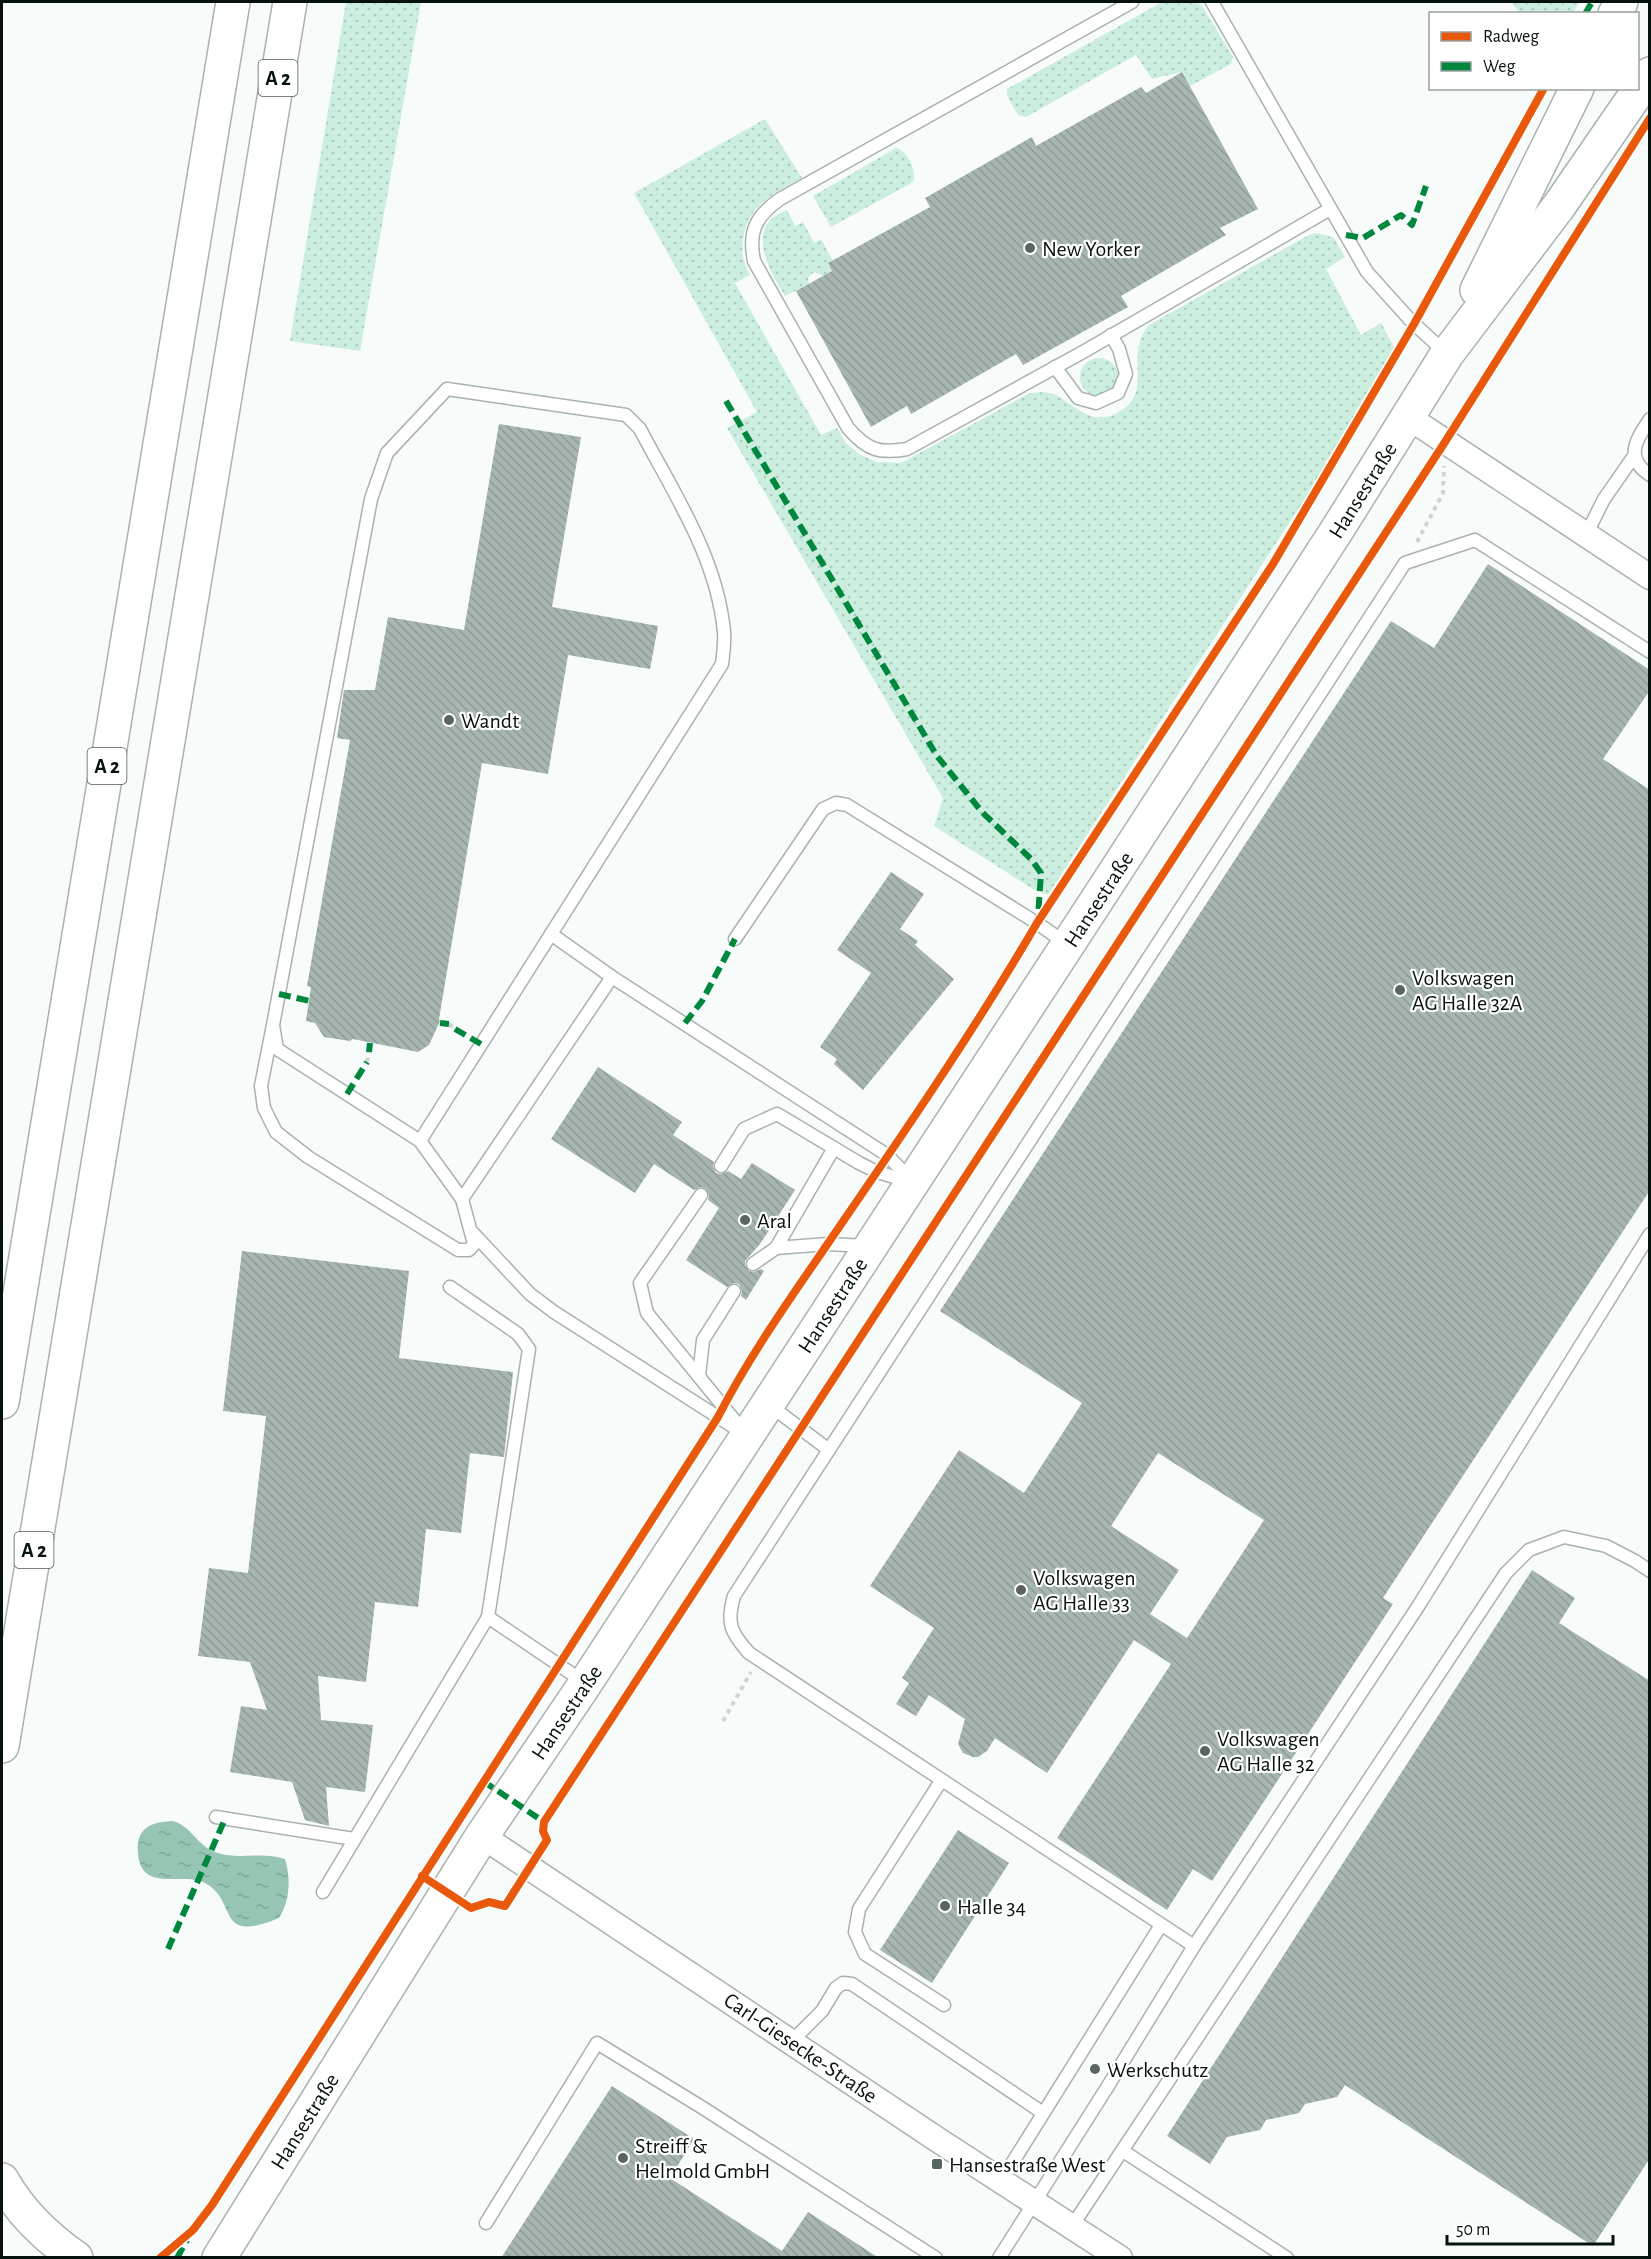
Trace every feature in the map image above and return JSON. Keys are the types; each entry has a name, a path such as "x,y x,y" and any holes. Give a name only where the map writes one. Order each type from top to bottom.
{"main road":[{"name":"A 2","path":"2,1402 233,2"},
{"name":"A 2","path":"2,1746 290,2"},
{"name":"Hansestraße","path":"219,2258 482,1836 585,1683 1068,945 1337,530 1447,354 1559,206 1650,74"},
{"name":"Hansestraße","path":"1447,354 1575,90"},
{"path":"2,2180 11,2197 38,2227 76,2258"}],"street":[{"path":"1408,417 1650,577"},
{"name":"Carl-Giesecke-Straße","path":"482,1836 1120,2258"}],"lane":[{"path":"1132,2 780,199 762,215 752,235 751,247 754,261 842,419 861,443 874,449 890,452 907,449 1329,210"},
{"path":"1212,2 1329,210 1367,272 1412,322 1447,354"},
{"path":"1055,367 1078,398 1096,403 1118,393 1126,374 1119,348 1111,335"},
{"path":"273,1026 277,1048 420,1141 462,1199 474,1244 469,1250 458,1250 308,1157 276,1132 264,1108 261,1086 371,499 387,453 447,389 626,415 640,429 705,553 717,589 724,634 722,664 420,1141"},
{"path":"1586,535 1604,499 1634,456 1637,438 1650,420"},
{"path":"1634,456 1640,469 1650,475"},
{"path":"1194,1946 758,1660 736,1639 730,1624 730,1609 734,1596 1405,564 1475,540 1650,652"},
{"path":"735,939 823,809 836,803 847,805 1037,923 1068,945"},
{"path":"551,934 612,977 887,1155 913,1182"},
{"path":"462,1199 612,977"},
{"path":"720,1166 744,1129 777,1114 877,1172 913,1182"},
{"path":"753,1264 776,1248 834,1148"},
{"path":"701,1195 640,1283 647,1312 747,1435"},
{"path":"472,1232 530,1294 554,1312 747,1435"},
{"path":"999,2258 1194,1946 1419,1605 1650,1234"},
{"path":"776,1248 828,1244 871,1246"},
{"path":"323,1892 488,1617 528,1349 518,1334 450,1287"},
{"path":"699,1376 703,1340 734,1291"},
{"path":"767,1404 829,1450"},
{"path":"1072,2226 1506,1573 1529,1550 1564,1537 1606,1546 1650,1570"},
{"path":"488,1617 585,1683"},
{"path":"941,1781 859,1909 855,1932 865,1954 944,2006"},
{"path":"216,1817 354,1839"},
{"path":"1001,2181 1161,1925"},
{"path":"792,2041 822,2011 836,1989 843,1983 852,1984 1043,2113"},
{"path":"486,2223 597,2043 936,2258"},
{"path":"1123,2151 1287,2258"}],"path":[{"path":"1405,564 1443,493 1444,442"},
{"path":"448,1024 455,1029"},
{"path":"367,1062 369,1052"},
{"path":"723,1721 758,1660"}],"shaded area":[{"path":"346,2 421,2 360,351 290,341"},
{"path":"1162,2 1196,2 1202,6 1233,57 1231,64 1190,86 1182,72 1152,79 1136,55 1026,117 1018,115 1007,96 1007,89"},
{"path":"1511,2 1579,2 1574,12 1519,12"},
{"path":"765,119 802,178 766,200 752,215 744,234 743,245 744,260 750,275 735,283 821,435 837,428 846,443 859,454 876,462 901,463 1030,393 1054,394 1082,412 1095,417 1102,418 1119,412 1130,404 1135,394 1138,348 1149,325 1309,235 1318,233 1334,238 1345,257 1326,269 1361,335 1381,323 1394,347 1304,500 1048,895 1033,889 934,826 943,798 727,428 757,412 634,193"},
{"path":"896,148 904,153 911,162 914,172 913,182 831,227 813,196"},
{"path":"787,210 795,226 803,222 814,243 821,239 833,261 828,264 832,271 824,276 814,272 808,278 809,284 785,296 767,262 763,237 766,227 774,217"},
{"path":"1099,358 1112,364 1118,377 1112,390 1099,396 1086,390 1080,377 1086,364"}],"water":[{"path":"173,1821 185,1827 205,1847 218,1853 285,1859 288,1889 279,1918 259,1925 236,1924 222,1900 205,1883 196,1880 164,1879 146,1873 141,1866 138,1853 140,1836 146,1828 153,1824"}],"building":[{"name":"New Yorker","path":"1182,72 1258,209 1220,228 1226,235 1121,296 1128,307 1023,365 1016,354 911,414 907,406 871,427 796,291 832,271 828,263 930,207 925,198 1032,137 1036,146 1141,87 1146,93"},
{"name":"Wandt","path":"499,424 581,437 552,607 658,626 650,669 568,655 548,774 482,763 440,1021 429,1045 418,1052 353,1039 350,1041 324,1037 315,1023 306,1021 311,987 307,986 350,740 337,738 344,690 375,690 388,617 464,630"},
{"name":"Volkswagen AG Halle 32A","path":"1488,564 1650,670 1650,690 1603,759 1650,790 1650,1190 1383,1598 1393,1604 1212,1881 1193,1869 1167,1910 1057,1838 1171,1664 1134,1640 1047,1773 995,1738 987,1751 978,1757 973,1757 963,1753 958,1744 965,1719 929,1695 916,1716 896,1704 909,1683 902,1678 934,1628 870,1586 959,1450 1024,1493 1082,1403 940,1311 1391,621 1434,648","holes":["1158,1453 1264,1520 1187,1638 1150,1614 1179,1570 1111,1526"]},
{"path":"891,872 924,894 900,929 918,941 915,945 954,979 863,1090 834,1064 837,1059 820,1047 871,973 837,950"},
{"path":"598,1067 682,1122 673,1135 714,1162 716,1173 721,1174 728,1171 741,1179 752,1163 795,1190 760,1244 745,1261 749,1271 754,1272 761,1269 764,1271 746,1300 741,1296 742,1291 739,1284 734,1283 727,1287 686,1260 719,1208 708,1200 709,1195 706,1189 701,1187 694,1190 654,1164 635,1193 551,1139"},
{"path":"242,1251 409,1271 399,1358 513,1372 504,1457 470,1453 461,1533 426,1529 418,1607 375,1602 366,1682 318,1676 321,1720 373,1725 365,1792 326,1787 329,1826 305,1820 292,1782 230,1772 241,1706 267,1710 250,1662 198,1656 209,1568 248,1573 266,1416 223,1411"},
{"path":"1532,1570 1575,1598 1559,1623 1650,1681 1650,2158 1593,2246 1345,2085 1337,2097 1305,2104 1299,2113 1266,2120 1260,2130 1227,2137 1210,2164 1167,2136"},
{"name":"Halle 34","path":"958,1830 1009,1863 932,1983 880,1950"},
{"name":"Streiff & Helmold GmbH","path":"612,2086 694,2139 670,2178 782,2251 808,2212 879,2258 501,2258"}],"marked path":[{"path":"1586,12 1592,2"},
{"path":"1346,235 1363,238 1401,215 1412,225 1426,186"},
{"path":"726,401 937,756 982,812 1031,859 1041,873 1038,917"},
{"path":"685,1023 702,1001 735,939"},
{"path":"279,994 314,1002"},
{"path":"440,1023 449,1024"},
{"path":"455,1029 481,1044"},
{"path":"369,1052 370,1043"},
{"path":"347,1094 367,1062"},
{"path":"483,1781 544,1822"},
{"path":"168,1949 225,1819"},
{"path":"177,2258 187,2240"}],"cycle path":[{"path":"160,2258 193,2230 212,2205 718,1417 763,1340 944,1072 1037,923 1273,564 1414,324 1543,90"},
{"path":"422,1876 471,1908 489,1902 505,1906 547,1840 543,1831 544,1822 1445,442 1650,118"}],"place":[{"name":"New Yorker","path":"1030,248"},
{"name":"Wandt","path":"449,720"},
{"name":"Volkswagen AG Halle 32A","path":"1400,990"},
{"name":"Aral","path":"745,1220"},
{"name":"Volkswagen AG Halle 33","path":"1021,1590"},
{"name":"Volkswagen AG Halle 32","path":"1205,1751"},
{"name":"Halle 34","path":"945,1906"},
{"name":"Werkschutz","path":"1095,2069"},
{"name":"Streiff & Helmold GmbH","path":"623,2158"},
{"name":"Hansestraße West","path":"937,2164"}]}
